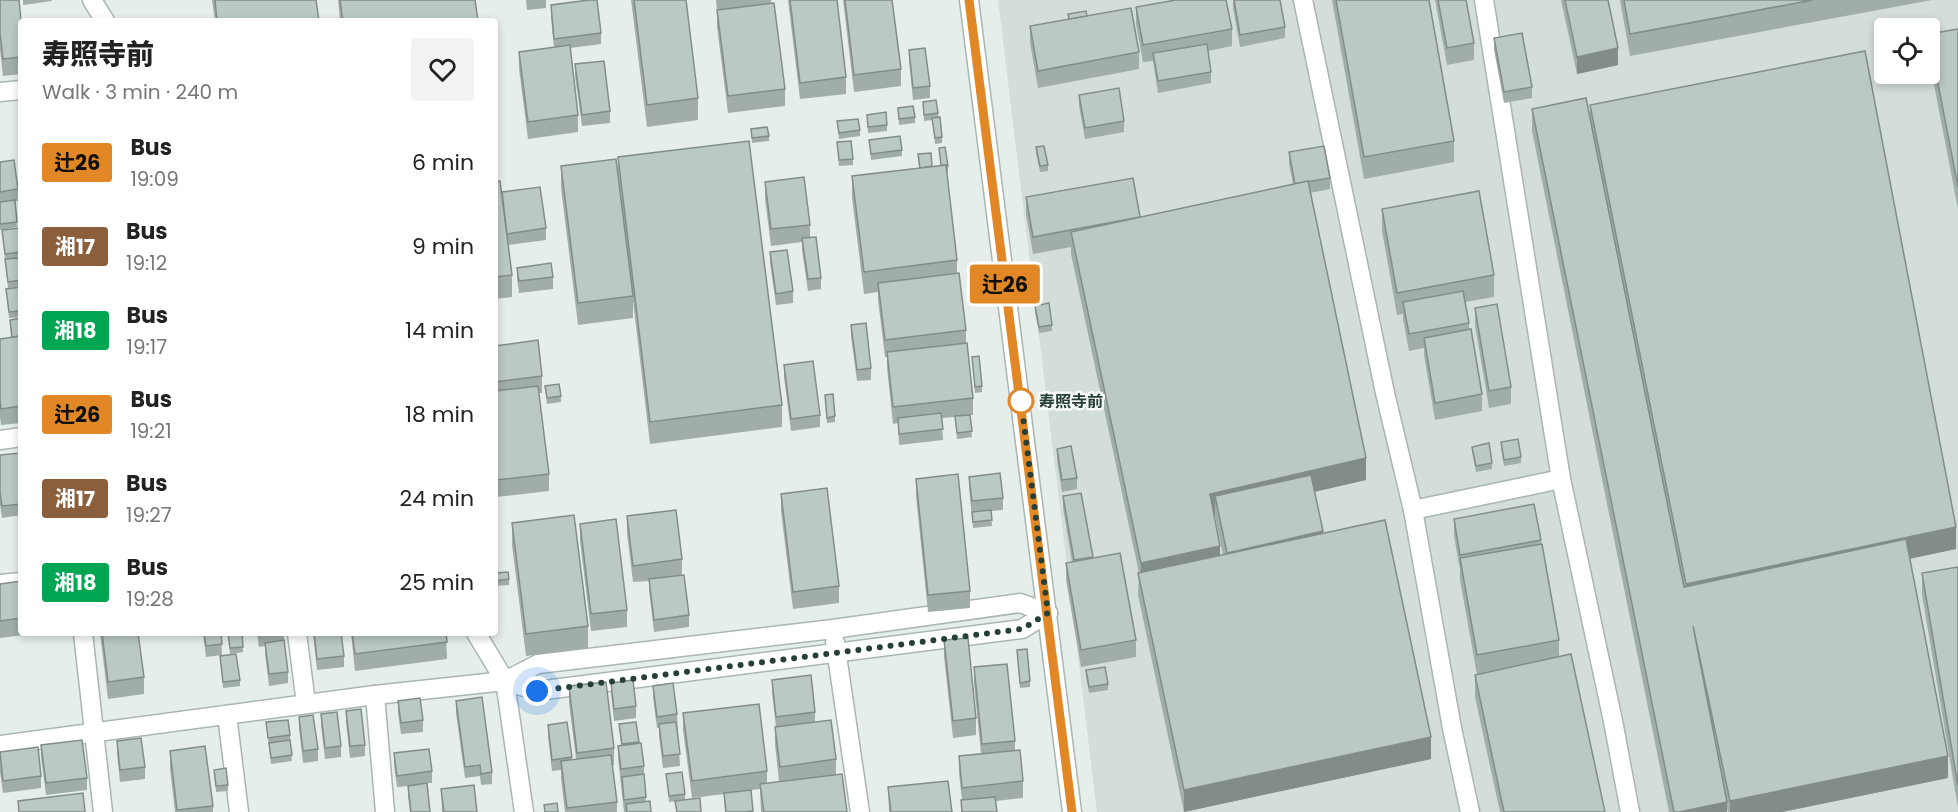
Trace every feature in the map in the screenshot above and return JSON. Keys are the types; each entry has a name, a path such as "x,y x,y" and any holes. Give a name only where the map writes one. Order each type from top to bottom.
{"street":[{"path":"92,0 103,18"},
{"path":"969,0 1072,812"},
{"path":"1303,0 1385,393 1413,510 1452,728 1470,812"},
{"path":"1484,0 1561,479 1613,721 1630,812"},
{"path":"0,93 18,90"},
{"path":"0,440 18,437"},
{"path":"1413,510 1561,479"},
{"path":"0,584 18,582"},
{"path":"0,745 375,695 505,681 538,664 832,629 1020,603 1048,613"},
{"path":"505,681 537,691 1022,629 1048,613"},
{"path":"832,629 860,812"},
{"path":"83,636 103,812"},
{"path":"297,636 306,705"},
{"path":"478,636 505,681 524,812"},
{"path":"375,695 385,812"},
{"path":"227,715 239,812"}],"shaded area":[{"path":"998,0 1958,0 1958,812 1097,812"}],"building":[{"path":"0,0 19,0 21,18 18,18 18,57 3,59"},
{"path":"215,0 316,0 319,18 217,18"},
{"path":"340,0 475,0 478,18 343,18"},
{"path":"597,0 601,33 554,39 551,5"},
{"path":"634,0 686,0 698,98 647,105"},
{"path":"790,0 837,0 846,77 800,83"},
{"path":"845,0 892,0 901,69 854,75"},
{"path":"1176,0 1226,0 1232,29 1143,45 1136,7"},
{"path":"1234,0 1280,0 1285,27 1240,35"},
{"path":"1336,0 1429,0 1454,141 1364,157"},
{"path":"1438,0 1466,0 1474,43 1447,48"},
{"path":"1565,0 1608,0 1618,48 1577,57"},
{"path":"1624,0 1813,0 1630,34"},
{"path":"774,3 785,89 728,96 717,10"},
{"path":"1131,8 1139,52 1038,71 1030,26"},
{"path":"1086,11 1087,16 1069,19 1068,14"},
{"path":"1958,29 1958,187 1938,84 1940,84 1940,32"},
{"path":"1522,33 1532,87 1504,92 1494,38"},
{"path":"1207,44 1211,72 1158,81 1153,53"},
{"path":"570,45 578,115 528,122 519,52"},
{"path":"925,48 930,86 913,88 909,50"},
{"path":"1865,51 1956,527 1686,584 1590,105"},
{"path":"604,61 610,111 582,115 575,64"},
{"path":"1119,88 1124,121 1085,128 1079,95"},
{"path":"1586,98 1684,587 1906,539 1948,756 1730,801 1693,626 1727,802 1674,812 1532,109"},
{"path":"936,100 938,113 924,115 923,102"},
{"path":"913,106 915,117 899,119 898,108"},
{"path":"886,112 887,125 868,127 867,115"},
{"path":"940,117 942,137 935,138 932,118"},
{"path":"858,119 860,130 839,133 837,121"},
{"path":"767,127 769,136 752,138 751,129"},
{"path":"900,136 902,150 871,154 869,140"},
{"path":"749,141 782,405 650,422 618,157"},
{"path":"851,141 853,159 839,160 837,142"},
{"path":"1044,146 1048,165 1040,166 1036,147"},
{"path":"1324,146 1330,178 1295,184 1289,152"},
{"path":"945,147 948,166 941,165 939,148"},
{"path":"931,153 932,166 920,168 918,154"},
{"path":"616,159 633,296 578,303 561,166"},
{"path":"14,160 18,189 0,192 0,162"},
{"path":"946,165 957,260 864,272 852,176"},
{"path":"804,177 810,225 771,229 765,182"},
{"path":"1133,178 1140,217 1033,237 1026,197"},
{"path":"498,181 500,181 512,275 498,277"},
{"path":"1308,181 1366,458 1210,494 1220,546 1141,563 1071,232"},
{"path":"540,187 546,228 507,234 502,192"},
{"path":"1479,191 1494,275 1397,293 1382,209"},
{"path":"15,200 17,222 0,224 0,202"},
{"path":"18,228 18,252 5,254 2,230"},
{"path":"816,237 821,278 808,279 802,238"},
{"path":"787,250 793,291 776,294 770,252"},
{"path":"18,258 18,280 8,282 5,259"},
{"path":"551,263 553,277 519,281 517,268"},
{"path":"959,273 966,330 885,340 878,283"},
{"path":"18,287 18,311 9,312 6,289"},
{"path":"1463,291 1469,323 1409,334 1403,302"},
{"path":"1049,303 1052,325 1039,327 1035,306"},
{"path":"1497,304 1511,387 1489,391 1475,308"},
{"path":"18,319 18,336 12,337 10,320"},
{"path":"866,323 871,368 857,370 851,325"},
{"path":"1471,329 1482,394 1435,403 1424,338"},
{"path":"18,336 18,406 1,409 0,400 0,339"},
{"path":"538,340 542,376 498,382 498,346"},
{"path":"967,343 973,398 893,407 887,352"},
{"path":"979,356 982,386 975,387 972,357"},
{"path":"813,361 820,415 791,419 784,365"},
{"path":"559,384 561,396 547,398 545,386"},
{"path":"538,386 549,474 498,480 498,391"},
{"path":"833,394 835,416 827,418 825,395"},
{"path":"941,413 943,429 899,434 898,418"},
{"path":"970,415 972,431 957,433 955,416"},
{"path":"1518,439 1521,457 1504,460 1501,442"},
{"path":"1489,443 1492,463 1476,466 1472,447"},
{"path":"1071,446 1077,478 1062,480 1057,449"},
{"path":"18,453 18,504 2,506 0,455"},
{"path":"1000,473 1003,498 972,501 969,477"},
{"path":"958,474 970,591 928,595 916,479"},
{"path":"1311,475 1323,531 1227,553 1215,496"},
{"path":"827,488 839,586 793,592 781,494"},
{"path":"1081,493 1093,557 1074,560 1063,496"},
{"path":"1534,504 1541,540 1460,555 1454,519"},
{"path":"676,510 682,559 633,566 627,516"},
{"path":"991,510 992,520 973,522 972,512"},
{"path":"574,515 588,626 526,634 512,523"},
{"path":"616,519 627,610 591,614 580,524"},
{"path":"1385,520 1431,737 1184,790 1138,573"},
{"path":"1542,544 1559,640 1477,655 1460,558"},
{"path":"1120,553 1136,640 1081,650 1066,563"},
{"path":"1958,567 1958,786 1922,573"},
{"path":"508,572 509,579 498,581 498,573"},
{"path":"684,575 689,615 654,620 649,579"},
{"path":"18,581 18,618 0,621 0,584"},
{"path":"102,636 138,636 144,677 108,682"},
{"path":"204,636 221,636 222,644 206,646"},
{"path":"228,636 242,636 243,647 230,648"},
{"path":"314,636 341,636 344,656 317,659"},
{"path":"352,636 446,636 447,642 355,654"},
{"path":"968,638 976,718 953,721 944,640"},
{"path":"284,640 288,672 269,674 265,643"},
{"path":"1027,649 1030,681 1020,683 1017,650"},
{"path":"236,654 240,680 223,682 220,656"},
{"path":"1571,654 1605,812 1504,812 1475,675"},
{"path":"1007,664 1015,741 982,744 974,667"},
{"path":"1105,667 1108,684 1089,687 1086,670"},
{"path":"811,675 815,712 776,717 772,680"},
{"path":"633,680 636,706 614,709 611,683"},
{"path":"606,682 614,748 577,753 569,686"},
{"path":"673,683 677,714 657,717 653,686"},
{"path":"482,697 492,772 481,774 480,765 465,767 456,701"},
{"path":"420,698 423,720 401,723 398,701"},
{"path":"759,704 767,771 692,781 683,713"},
{"path":"361,709 365,745 350,746 346,711"},
{"path":"337,712 341,746 325,748 321,714"},
{"path":"313,715 318,749 303,751 299,717"},
{"path":"288,720 290,735 268,738 266,722"},
{"path":"831,720 836,759 780,767 775,727"},
{"path":"567,722 572,757 552,760 548,725"},
{"path":"636,722 639,742 622,744 619,724"},
{"path":"676,722 680,754 663,756 659,724"},
{"path":"141,738 145,767 120,770 117,741"},
{"path":"82,740 87,778 46,783 41,745"},
{"path":"290,740 292,755 271,758 269,743"},
{"path":"641,743 644,766 621,769 618,746"},
{"path":"205,746 213,806 177,810 170,751"},
{"path":"38,747 41,776 3,781 0,752"},
{"path":"429,749 432,771 397,776 394,753"},
{"path":"1020,750 1023,781 962,788 959,756"},
{"path":"611,755 617,802 567,808 561,761"},
{"path":"226,768 228,785 216,786 214,770"},
{"path":"682,772 685,794 669,796 666,774"},
{"path":"644,774 646,797 624,800 622,777"},
{"path":"842,774 847,812 764,812 760,784"},
{"path":"948,781 952,812 891,812 888,787"},
{"path":"427,783 430,812 411,812 408,786"},
{"path":"474,785 477,812 444,812 441,789"},
{"path":"751,790 753,811 726,812 724,793"},
{"path":"83,793 85,812 19,812 18,801"},
{"path":"995,797 997,812 962,812 961,800"},
{"path":"700,798 701,812 677,812 675,801"},
{"path":"650,801 651,812 627,812 626,804"},
{"path":"557,803 558,812 545,812 544,805"}],"bus line":[{"name":"辻26","path":"969,0 1072,812"}],"place":[{"name":"寿照寺前","path":"1021,401"}],"route":[{"path":"537,691 1022,629 1048,613 1021,401"}]}
